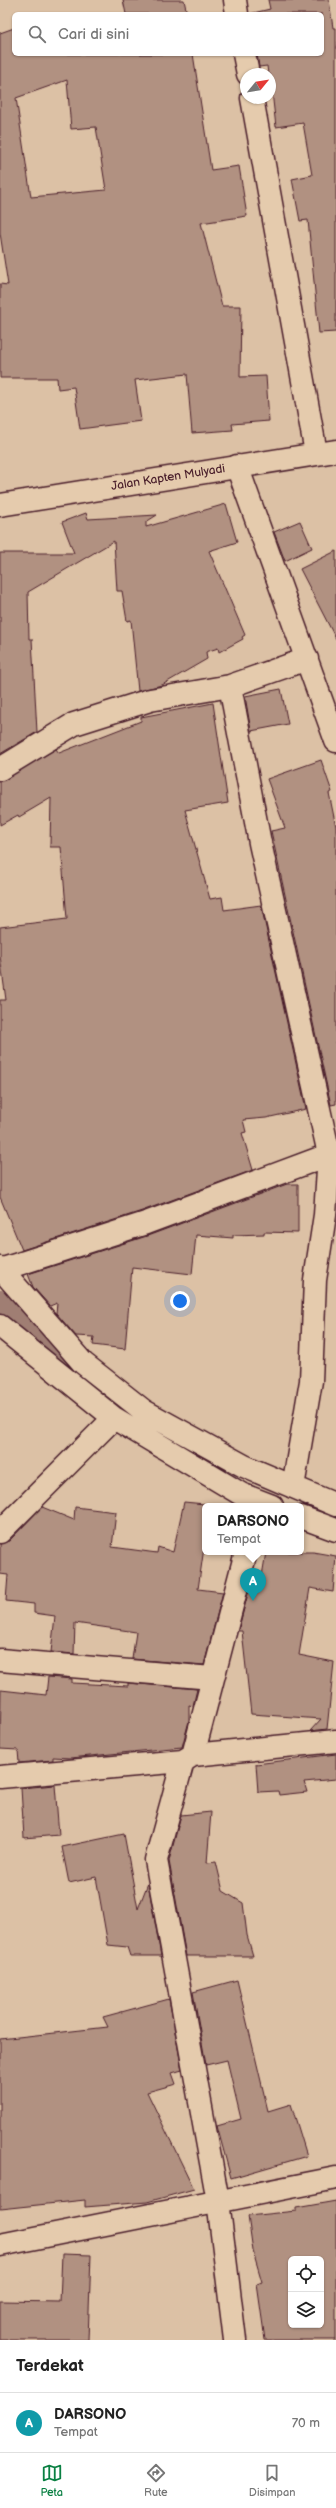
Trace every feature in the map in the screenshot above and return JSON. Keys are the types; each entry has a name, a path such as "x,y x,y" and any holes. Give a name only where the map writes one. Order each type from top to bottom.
{"street":[{"path":"235,0 237,12"},
{"path":"244,56 247,68"},
{"path":"253,104 326,452"},
{"name":"Jalan Kapten Mulyadi","path":"0,505 326,452"},
{"path":"237,466 336,741"},
{"path":"0,769 74,724 150,700 230,686 307,659"},
{"path":"230,686 260,844 333,1153 315,1280 311,1381 293,1487"},
{"path":"333,1153 146,1223 0,1269 83,1363 144,1411 244,1466 336,1505"},
{"path":"0,1326 114,1418 242,1500 257,1503"},
{"path":"0,1532 114,1418"},
{"path":"304,1518 336,1530"},
{"path":"235,2340 218,2201 156,1860 212,1678 245,1555"},
{"path":"0,1660 212,1678"},
{"path":"0,1777 336,1741"},
{"path":"0,2245 336,2178"}],"building":[{"path":"123,0 184,0 187,12 126,12"},
{"path":"268,0 329,0 333,28 336,28 336,332 319,333 308,220 300,221 292,179 312,175 303,123 276,127 273,104 276,104 276,68 267,68 267,66 259,67 257,56 324,56 324,12 257,12 270,9"},
{"path":"12,29 12,56 193,56 211,170 239,166 247,216 201,223 222,306 241,306 240,377 266,376 269,421 232,424 233,430 192,433 187,374 135,380 141,421 80,429 74,387 58,389 57,378 0,378 0,284 8,285 0,233 0,33","holes":["67,80 71,129 96,127 106,190 31,197 16,98"]},
{"path":"226,504 237,542 209,551 245,635 242,637 243,639 219,652 218,648 206,652 207,659 162,685 138,691 131,620 127,621 122,591 117,591 114,541 28,592 29,639 32,639 37,732 0,754 0,553 74,553 62,522 86,513 88,519 157,515 146,522 146,527"},
{"path":"300,521 312,548 285,561 274,532"},
{"path":"336,551 336,639 300,569"},
{"path":"281,689 288,724 251,731 245,696"},
{"path":"213,703 228,803 185,810 210,899 222,897 224,910 261,905 306,1109 266,1118 243,1120 246,1132 242,1133 253,1170 142,1211 22,1250 0,1197 0,1000 6,1000 0,956 0,927 67,919 61,847 50,847 51,798 19,817 18,815 0,825 0,781 56,749 59,753 141,721 141,717"},
{"path":"321,760 332,792 329,793 336,827 336,1104 331,1105 271,831 285,828 267,779"},
{"path":"287,1184 298,1184 298,1233 264,1232 264,1234 233,1235 233,1238 196,1235 192,1274 132,1267 125,1349 93,1345 94,1337 76,1336 56,1313 57,1303 50,1306 33,1287 28,1274 150,1235"},
{"path":"184,1502 202,1504 203,1555 198,1589 223,1592 204,1665 132,1659 136,1632 75,1623 74,1654 51,1652 55,1616 34,1613 34,1604 6,1601 8,1575 0,1574 0,1544 9,1541 42,1507 74,1520 75,1507 116,1512 112,1547 157,1553 158,1547 173,1552"},
{"path":"304,1552 313,1552 336,1556 333,1592 310,1588 299,1655 334,1662 327,1729 310,1731 321,1719 251,1714 242,1631 238,1631 252,1579 261,1582 266,1555 304,1555"},
{"path":"48,1677 72,1679 72,1683 128,1686 128,1683 197,1689 193,1706 189,1705 189,1721 182,1747 70,1758 53,1757 53,1760 19,1763 18,1750 0,1749 1,1690 46,1695"},
{"path":"336,1754 336,1779 304,1782 307,1792 279,1795 278,1791 258,1792 256,1764"},
{"path":"55,1785 59,1835 24,1838 21,1788"},
{"path":"211,1812 207,1863 216,1862 223,1891 243,1903 247,1935 253,1956 186,1956 169,1861 181,1815"},
{"path":"124,1834 138,1909 148,1883 161,1956 130,1956 127,1947 108,1945 96,1877 69,1883 62,1847"},
{"path":"237,1980 268,2111 291,2104 307,2156 231,2178 217,2126 241,2119 227,2060 206,2065 193,1992"},
{"path":"169,1999 182,2070 172,2073 176,2084 147,2092 194,2189 147,2202 85,2207 85,2200 0,2209 0,2039 108,2027 103,2017"},
{"path":"336,2201 336,2340 265,2340 257,2284 262,2282 253,2251 248,2216 296,2211 296,2208"},
{"path":"62,2254 91,2255 88,2340 0,2340 0,2301 60,2302"}],"waterway":[{"path":"0,1306 75,1374 126,1402"}],"place":[{"name":"DARSONO","path":"253,1601"}]}
